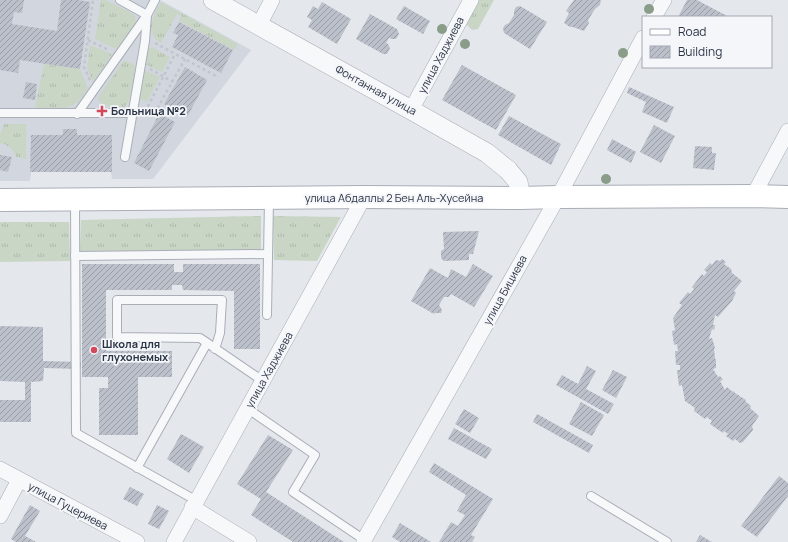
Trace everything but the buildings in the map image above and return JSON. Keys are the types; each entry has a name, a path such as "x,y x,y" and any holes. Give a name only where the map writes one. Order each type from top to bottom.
{"main road":[{"name":"улица Абдаллы 2 Бен Аль-Хусейна","path":"0,200 364,197 788,197"}],"street":[{"name":"Фонтанная улица","path":"213,0 487,153 508,170 518,182 521,198"},
{"path":"259,25 272,0"},
{"name":"улица Хаджиева","path":"411,110 471,0"},
{"path":"655,16 664,0"},
{"name":"улица Бициева","path":"366,541 558,197 642,40"},
{"path":"753,196 788,131"},
{"name":"улица Хаджиева","path":"174,542 364,197"},
{"name":"улица Гуцериева","path":"0,469 137,542"},
{"path":"0,516 20,480"},
{"path":"195,504 249,542"}],"lane":[{"path":"120,0 147,15"},
{"path":"77,114 147,15 155,0"},
{"path":"125,157 146,38 147,15"},
{"path":"0,113 133,113"},
{"path":"267,315 269,198"},
{"path":"75,200 76,433 195,504"},
{"path":"75,256 268,254"},
{"path":"215,349 220,333 222,300 117,300 117,337 200,338 215,349 263,381"},
{"path":"137,468 207,343"},
{"path":"248,409 315,455 293,492 366,541"},
{"path":"591,496 667,542"}],"path":[{"path":"93,0 84,67 94,89"},
{"path":"146,38 218,77"},
{"path":"146,110 175,54"},
{"path":"133,113 157,109 185,59"}],"shaded area":[{"name":"Больница №2","path":"0,0 160,0 251,50 153,179 112,179 111,172 31,172 30,181 0,181"}],"green space":[{"path":"101,0 105,0 132,13 135,17 136,23 116,49 95,39"},
{"path":"478,0 494,0 478,29 472,30 467,25 466,20"},
{"path":"161,2 238,44 234,50 179,21 181,16 177,14 161,43 152,34 151,24"},
{"path":"90,45 112,54 93,82 87,68"},
{"path":"152,47 170,57 162,72 145,64 148,49"},
{"path":"124,60 135,65 129,101 125,107 119,109 110,108 99,101 98,97"},
{"path":"44,64 80,69 88,88 78,102 72,106 61,109 45,109 35,107"},
{"path":"144,70 160,77 147,102 140,99"},
{"path":"4,124 26,124 26,159 16,157 14,151 10,147 0,143 0,135"},
{"path":"261,216 261,250 80,252 81,220"},
{"path":"273,216 341,217 317,261 274,260"},
{"path":"0,222 69,222 70,261 0,262"}],"place":[{"name":"Больница №2","path":"102,111"},
{"name":"Школа для глухонемых","path":"94,350"}]}
